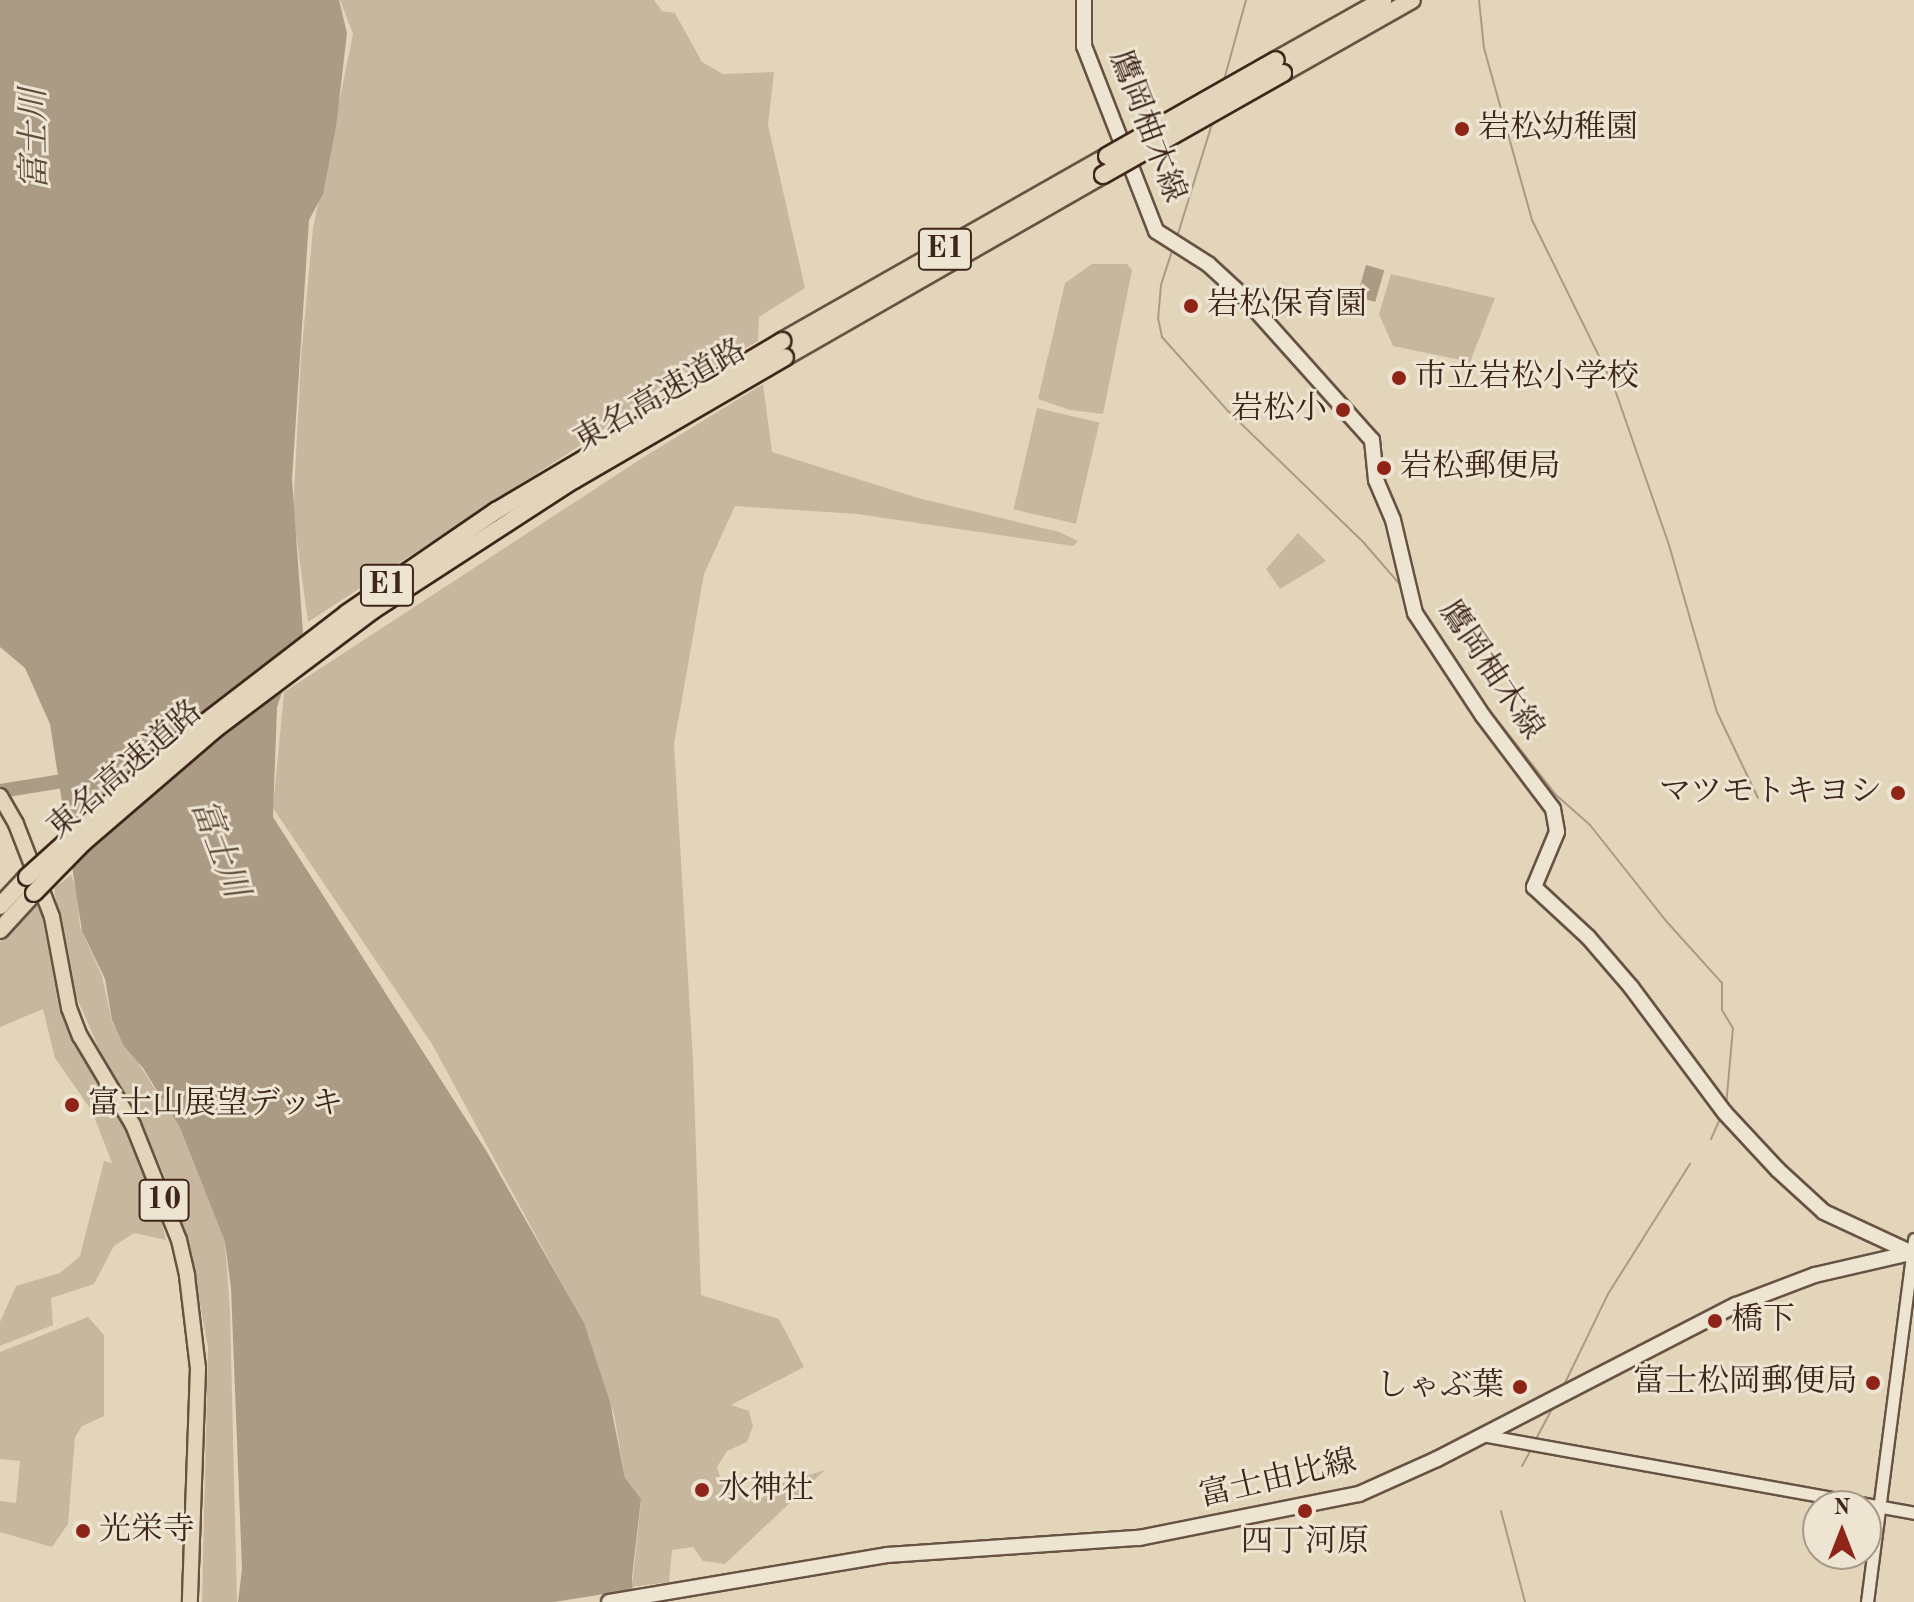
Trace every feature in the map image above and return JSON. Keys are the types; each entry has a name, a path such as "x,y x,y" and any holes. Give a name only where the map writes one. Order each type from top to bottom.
{"highway":[{"name":"東名高速道路","path":"0,906 31,885 159,758 257,680 385,586 496,511 783,349 1103,175 1383,0"},
{"name":"東名高速道路","path":"783,349 1107,156 1412,0"},
{"name":"東名高速道路","path":"0,932 18,910 31,885"}],"main road":[{"name":"鷹岡柚木線","path":"1084,0 1084,46 1156,231 1208,264 1244,297 1372,440 1376,480 1396,531 1415,613 1483,716 1553,809 1557,832 1534,887 1588,937 1631,987 1725,1113 1778,1170 1824,1212 1913,1248"},
{"name":"10","path":"0,796 16,824 52,917 69,1008 80,1036 133,1125 179,1240 187,1276 198,1368 190,1602"},
{"name":"富士由比線","path":"609,1602 887,1555 1139,1538 1300,1508 1382,1485 1736,1305 1815,1275 1913,1248"}],"street":[{"path":"1882,1491 1913,1248"},
{"path":"1482,1435 1802,1493"},
{"path":"1882,1507 1914,1513"},
{"path":"1867,1602 1871,1570"}],"shaded area":[{"path":"340,0 654,0 662,11 675,13 702,62 723,74 774,72 768,125 805,288 759,317 758,341 630,413 308,622 293,512 301,358 313,228 353,34"},
{"path":"1092,264 1127,264 1132,270 1103,414 1070,410 1038,399 1065,283"},
{"path":"1391,274 1495,298 1470,362 1393,346 1379,314"},
{"path":"763,384 772,452 918,498 1059,532 1078,541 1073,546 857,514 735,506 704,574 674,744 693,1061 701,1295 779,1319 804,1367 731,1405 749,1411 753,1426 747,1442 727,1451 717,1467 720,1477 755,1504 777,1485 825,1470 725,1564 703,1561 693,1547 672,1550 669,1582 632,1587 641,1501 625,1478 614,1414 575,1308 432,1044 273,808 284,692 647,455"},
{"path":"1037,408 1099,422 1076,524 1014,509"},
{"path":"1298,533 1326,561 1280,589 1266,569"},
{"path":"71,875 77,891 80,927 102,976 112,1022 180,1128 225,1242 230,1310 237,1602 202,1602 208,1347 191,1257 173,1195 134,1106 107,1067 69,980 54,888"},
{"path":"46,898 54,973 68,1015 143,1149 166,1240 134,1233 114,1246 94,1284 51,1298 53,1325 0,1346 0,1322 16,1286 60,1273 80,1256 104,1161 112,1163 92,1111 55,1058 43,1009 0,1027 0,941 14,922"},
{"path":"88,1317 104,1335 104,1416 82,1426 75,1437 68,1524 52,1547 0,1532 0,1501 16,1503 20,1461 0,1459 0,1352"}],"water":[{"name":"富士川","path":"0,0 339,0 347,33 336,127 323,194 309,220 292,479 303,633 277,707 273,817 487,1152 584,1323 610,1402 625,1478 641,1499 632,1577 633,1602 238,1602 242,1569 231,1288 225,1242 180,1128 143,1068 124,1046 112,1020 105,979 82,931 50,724 25,668 0,647"},
{"path":"1366,265 1384,270 1375,302 1357,297"}],"pier":[{"path":"636,1589 637,1602 554,1602"}],"waterway":[{"path":"1224,80 1246,0"},
{"path":"1479,0 1484,48 1532,220 1614,387 1669,545 1717,712 1758,798"},
{"path":"1177,237 1213,121"},
{"path":"1172,251 1161,285 1158,318 1162,337 1228,411 1364,543 1403,588"},
{"path":"1480,698 1556,795 1590,825 1667,922 1722,983 1722,1010 1733,1028 1726,1106"},
{"path":"0,791 75,779"},
{"path":"1711,1139 1720,1119"},
{"path":"1564,1385 1608,1294 1690,1164"},
{"path":"1536,1439 1554,1405"},
{"path":"1522,1466 1532,1448"},
{"path":"1501,1511 1525,1602"}],"place":[{"name":"岩松幼稚園","path":"1462,129"},
{"name":"岩松保育園","path":"1191,306"},
{"name":"市立岩松小学校","path":"1399,378"},
{"name":"岩松小","path":"1343,410"},
{"name":"岩松郵便局","path":"1384,468"},
{"name":"マツモトキヨシ","path":"1898,793"},
{"name":"富士山展望デッキ","path":"72,1105"},
{"name":"橋下","path":"1715,1321"},
{"name":"富士松岡郵便局","path":"1873,1383"},
{"name":"しゃぶ葉","path":"1520,1387"},
{"name":"水神社","path":"702,1490"},
{"name":"四丁河原","path":"1305,1511"},
{"name":"光栄寺","path":"83,1531"}]}
